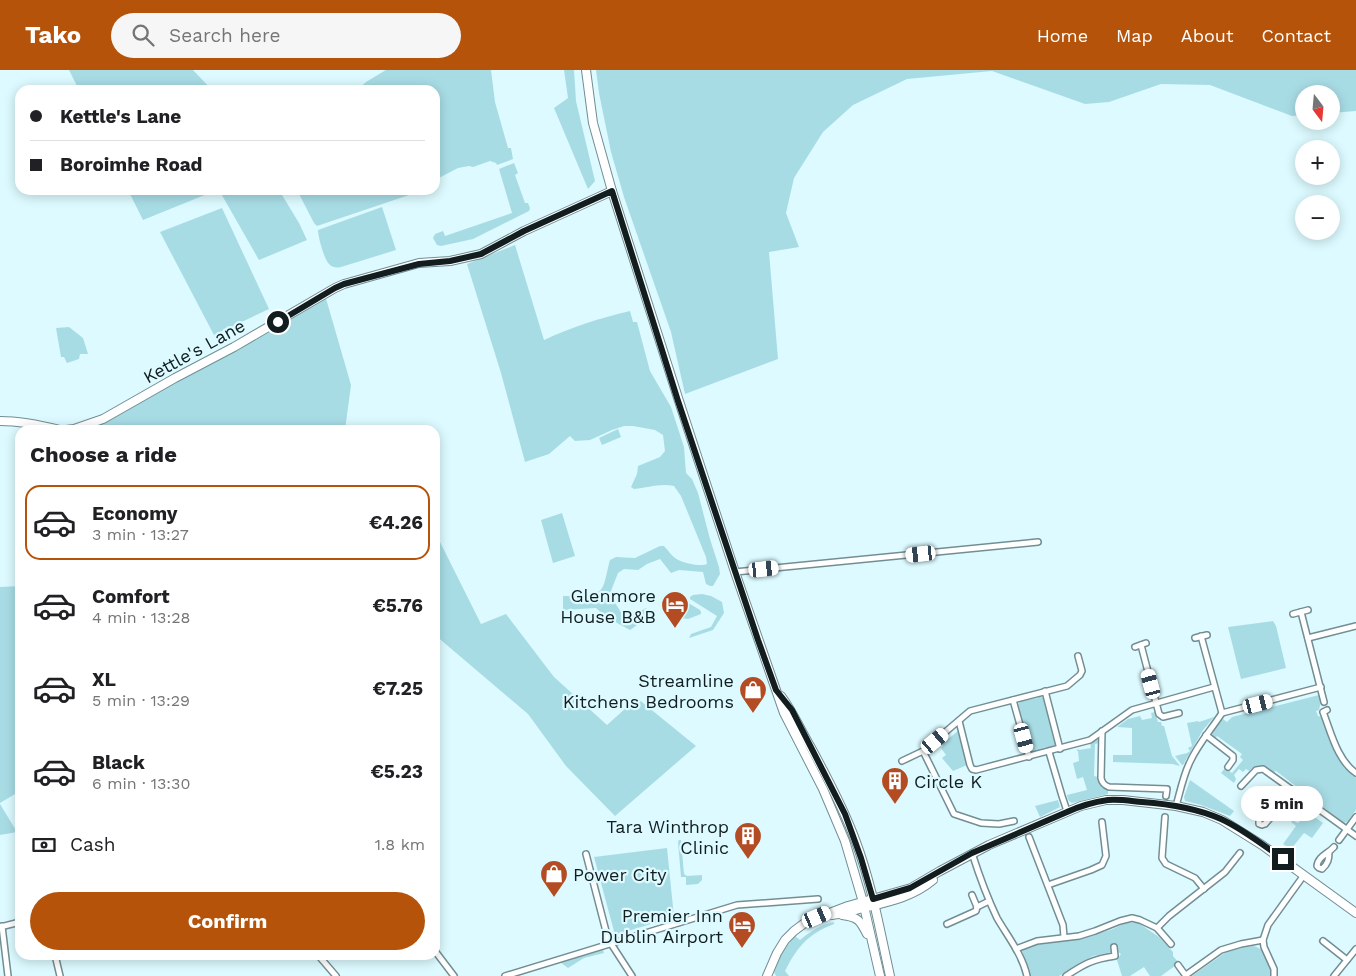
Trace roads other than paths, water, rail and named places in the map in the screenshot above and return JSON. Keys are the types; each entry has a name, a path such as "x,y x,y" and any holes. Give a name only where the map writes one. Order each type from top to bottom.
{"street":[{"path":"586,70 593,123 652,320 735,572 784,713 823,789 852,862 880,976"},
{"name":"Kettle's Lane","path":"85,425 103,418 234,347 344,284 419,264 450,261 481,254 524,231 612,191"},
{"path":"0,421 40,425"},
{"path":"735,572 1038,542"},
{"path":"1293,614 1308,610"},
{"path":"1301,612 1324,702"},
{"path":"1308,638 1356,626"},
{"path":"1195,638 1204,636 1214,687 1222,714"},
{"path":"1141,645 1159,714 1161,716 1179,713"},
{"path":"902,761 923,752 970,711 1067,686 1080,675 1081,668 1078,656"},
{"path":"958,721 970,765 972,769 976,770 1090,740 1132,710 1214,687"},
{"path":"1176,806 1184,776 1190,763 1206,735 1222,714 1321,687"},
{"path":"776,690 792,710 845,814 874,902 890,976"},
{"path":"1045,691 1060,749"},
{"path":"1014,700 1029,757"},
{"path":"1323,712 1346,764 1356,773"},
{"path":"1102,731 1102,782 1110,787 1167,789 1166,796"},
{"path":"1206,735 1233,756 1233,760 1228,767"},
{"path":"923,752 954,814 981,823 999,824 1014,821"},
{"path":"1049,752 1067,812"},
{"path":"1241,786 1256,770 1263,769 1356,836"},
{"path":"1281,798 1291,789"},
{"path":"817,917 834,915 874,902 900,899 917,892 957,861 972,853 1067,812 1095,802 1116,800 1176,806 1195,810 1222,820 1251,837 1356,913"},
{"path":"1271,810 1276,805"},
{"path":"1165,817 1162,858 1166,864 1195,878 1204,889"},
{"path":"1339,840 1356,817"},
{"path":"1048,885 1091,870 1102,864 1106,856 1102,822"},
{"path":"1029,837 1063,925 1064,937"},
{"path":"1329,852 1334,847"},
{"path":"972,853 989,901 1016,949 1027,976"},
{"path":"1157,928 1169,916 1225,872 1240,853"},
{"path":"586,854 610,944 632,976"},
{"path":"1274,976 1274,969 1264,947 1263,940 1268,925 1304,875"},
{"path":"972,895 977,907"},
{"path":"505,976 721,908 737,905 818,899"},
{"path":"948,924 976,911 977,907 989,901"},
{"path":"767,976 785,940 801,925 833,911 864,905"},
{"path":"834,915 857,919 872,945"},
{"path":"1016,949 1037,941 1079,936 1094,932 1132,918 1157,928 1171,944"},
{"path":"8,976 1,927 15,923"},
{"path":"1178,965 1186,976 1221,950 1263,940"},
{"path":"1323,942 1347,960"},
{"path":"1066,976 1098,958 1115,956 1114,947"},
{"path":"1334,976 1356,949"},
{"path":"440,958 454,976"},
{"path":"56,960 60,976"},
{"path":"322,960 336,976"}],"place":[{"name":"Glenmore House B&B","path":"675,629"},
{"name":"Streamline Kitchens Bedrooms","path":"753,714"},
{"name":"Circle K","path":"895,805"},
{"name":"Tara Winthrop Clinic","path":"748,860"},
{"name":"Power City","path":"554,898"},
{"name":"Premier Inn Dublin Airport","path":"742,949"}]}
